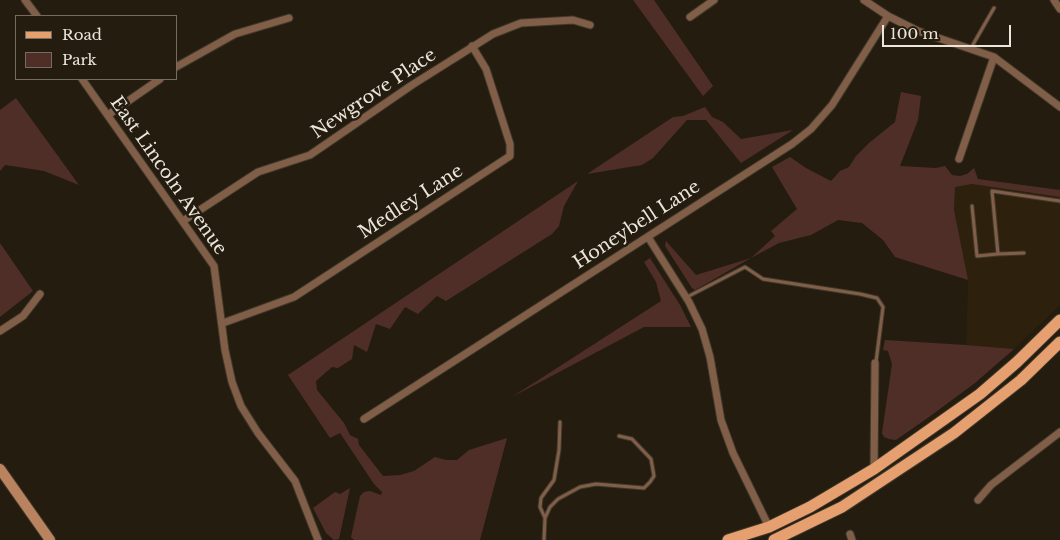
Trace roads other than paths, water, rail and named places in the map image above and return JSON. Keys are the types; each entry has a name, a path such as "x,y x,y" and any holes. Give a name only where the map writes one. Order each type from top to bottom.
{"main road":[{"path":"728,540 769,526 810,507 874,469 980,394 1017,362 1060,320"},
{"path":"775,540 842,507 954,433 1021,380 1060,342"}],"street":[{"path":"25,0 37,15"},
{"path":"690,17 714,0"},
{"path":"864,0 888,16 918,31 994,57 1060,107"},
{"path":"1054,0 1060,9"},
{"name":"Honeybell Lane","path":"364,419 792,144 832,105 888,16"},
{"path":"178,66 235,34 289,18"},
{"name":"Newgrove Place","path":"183,221 258,172 310,155 472,46 521,24 573,20 590,25"},
{"name":"Medley Lane","path":"223,323 294,297 510,156 510,144 486,69 472,46"},
{"path":"959,159 994,57"},
{"name":"East Lincoln Avenue","path":"83,80 214,266 232,382 241,406 258,433 295,481 318,540"},
{"path":"108,115 159,80"},
{"path":"648,237 687,298 702,329 710,357 721,420 733,452 775,540"},
{"path":"0,331 23,316 40,294"},
{"path":"874,469 875,363"},
{"path":"978,500 992,485 1060,432"},
{"path":"0,469 50,540"}],"lane":[{"path":"971,48 994,8"},
{"path":"998,254 992,191 1060,201"},
{"path":"972,206 977,256 1024,253"},
{"path":"687,298 745,267 763,279 877,298 883,307 875,363"},
{"path":"545,518 540,507 541,498 554,480 559,450 560,422"},
{"path":"544,540 545,518 550,507 558,499 580,487 596,484 644,488 650,482 654,476 651,459 632,439 619,436"}]}
